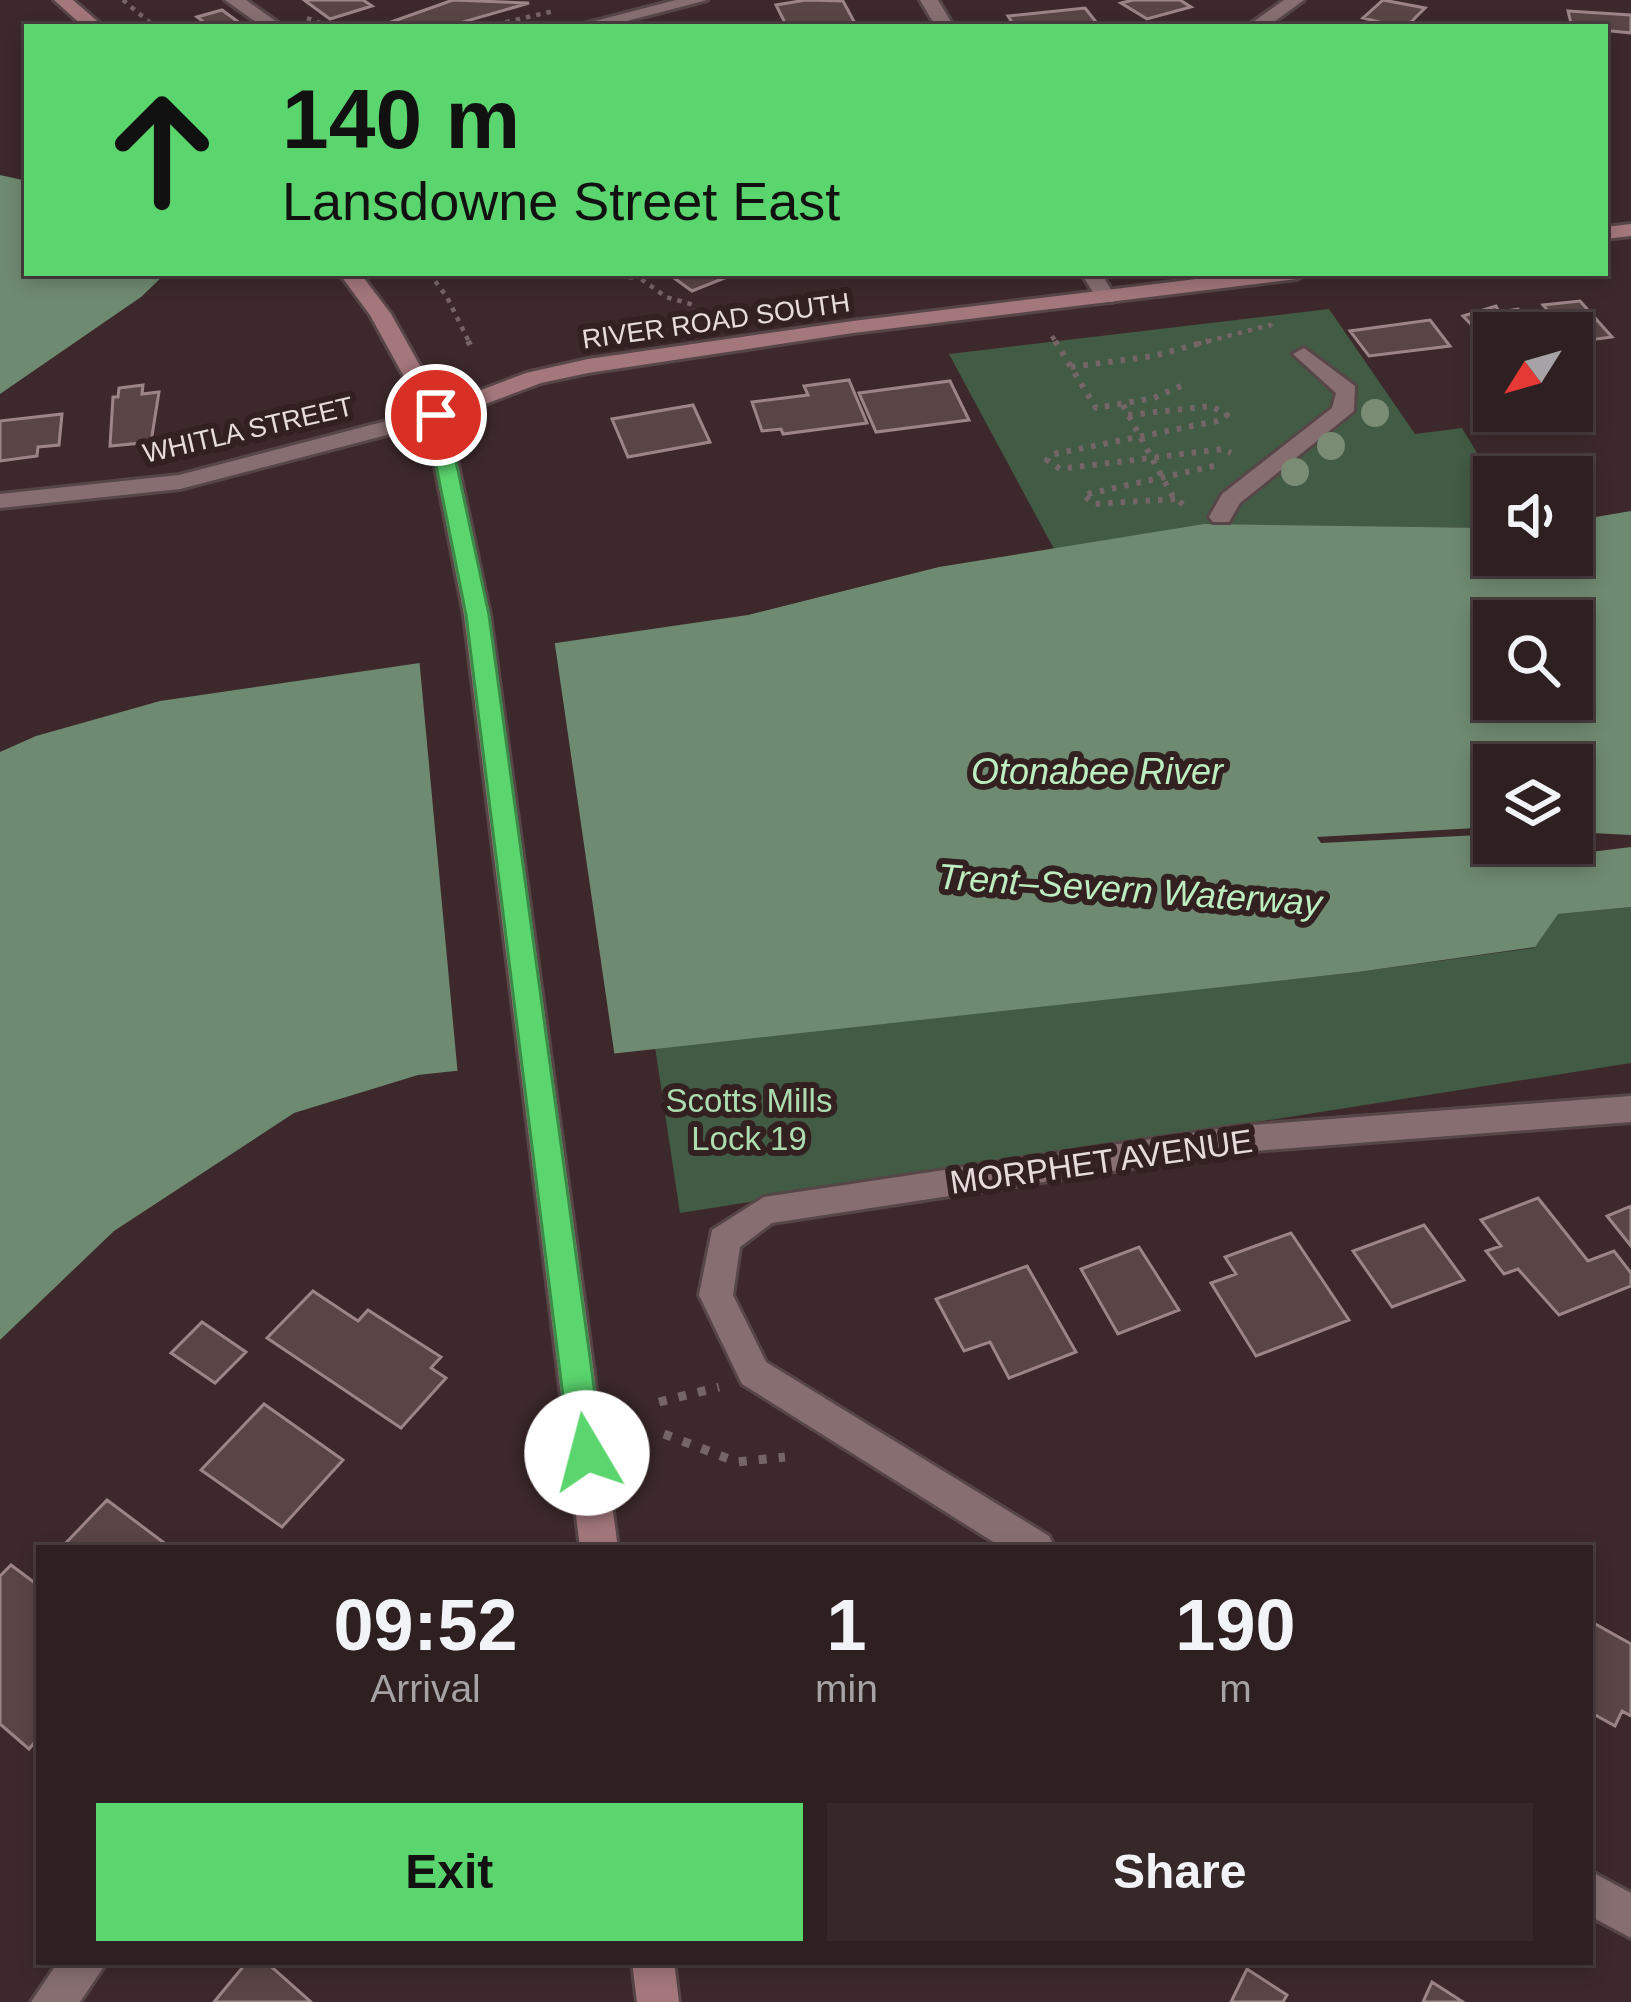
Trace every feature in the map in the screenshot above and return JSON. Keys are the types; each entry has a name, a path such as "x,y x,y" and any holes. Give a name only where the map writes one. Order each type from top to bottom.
{"main road":[{"path":"63,0 91,24"},
{"path":"352,276 380,314 436,415 477,615 599,1545"},
{"name":"RIVER ROAD SOUTH","path":"436,415 534,378 588,366 1274,276"},
{"path":"653,1965 658,2002"}],"street":[{"path":"234,0 270,24"},
{"path":"594,24 698,0"},
{"path":"1259,24 1295,0"},
{"path":"1093,276 1106,298"},
{"path":"1221,517 1230,499 1342,411 1347,391 1304,354"},
{"name":"WHITLA STREET","path":"0,501 179,482 436,415"},
{"name":"MORPHET AVENUE","path":"754,1373 716,1295 724,1240 764,1210 1239,1139 1631,1109"},
{"path":"754,1373 1031,1545"},
{"path":"1593,1894 1631,1918"},
{"path":"52,2002 83,1965"}],"path":[{"path":"123,0 151,24"},
{"path":"498,24 565,8"},
{"path":"431,276 447,297 470,347"},
{"path":"614,276 640,278"},
{"path":"637,276 666,297 694,305 695,317"},
{"path":"1071,368 1154,356 1270,325 1276,330"},
{"path":"1048,330 1096,408 1123,405 1183,385"},
{"path":"1123,405 1128,416 1140,436 1151,457 1162,476 1174,497 1094,504 1083,496 1090,490 1162,476 1225,464 1232,459 1232,453 1223,449 1151,457 1060,469 1047,460 1054,454 1140,436 1217,422 1227,415 1211,406 1128,416"},
{"path":"658,1402 701,1394 754,1373"},
{"path":"664,1434 734,1464 760,1466 785,1457"}],"green space":[{"path":"1329,309 1415,434 1462,428 1479,456 1473,456 1473,528 1204,525 1054,549 949,354"},
{"name":"Scotts Mills Lock 19","path":"1631,907 1631,1063 680,1213 655,1047 1358,972 1534,948 1557,914"}],"water":[{"path":"0,175 24,180 24,276 163,276 141,297 0,394"},
{"name":"Otonabee River","path":"1631,511 1631,835 1593,833 1593,744 1473,744 1473,828 1317,837 1321,843 1473,835 1473,864 1593,864 1593,852 1631,847 1631,907 1558,914 1535,947 1358,972 418,1075 294,1113 114,1231 0,1340 0,752 36,736 160,701 748,615 939,567 1204,524 1473,528 1473,576 1593,576 1593,517"}],"pier":[{"path":"554,638 615,1058 458,1076 419,657"}],"building":[{"path":"304,0 363,0 372,6 330,19"},
{"path":"453,0 529,3 456,24 385,24"},
{"path":"1180,0 1191,7 1147,19 1121,3"},
{"path":"1383,0 1425,8 1412,21 1421,24 1363,18"},
{"path":"843,1 855,24 786,24 776,5"},
{"path":"1085,8 1098,24 1013,24 1008,16"},
{"path":"222,10 237,21 206,24 197,17"},
{"path":"1568,11 1631,15 1631,33 1608,31 1608,24 1571,24"},
{"path":"671,276 730,276 692,291"},
{"path":"1580,301 1590,312 1549,312 1543,305"},
{"path":"1593,316 1612,337 1593,340"},
{"path":"1430,320 1450,346 1369,356 1350,331"},
{"path":"849,380 867,423 783,434 781,429 762,431 752,402 808,395 804,386"},
{"path":"950,381 969,420 876,432 859,393"},
{"path":"143,385 142,394 159,392 151,442 110,446 113,397 118,397 119,388"},
{"path":"693,405 710,442 628,457 612,419"},
{"path":"62,414 59,445 38,447 37,456 0,461 0,421"},
{"path":"1538,1198 1588,1261 1614,1251 1631,1273 1631,1286 1559,1315 1518,1269 1504,1274 1486,1251 1501,1246 1481,1220"},
{"path":"1631,1206 1631,1246 1607,1216"},
{"path":"1424,1225 1464,1280 1392,1307 1353,1251"},
{"path":"1291,1233 1349,1320 1256,1356 1211,1283 1236,1274 1225,1257"},
{"path":"1139,1247 1179,1310 1118,1334 1081,1269"},
{"path":"1027,1266 1076,1352 1009,1378 990,1342 964,1351 936,1299"},
{"path":"313,1291 358,1321 368,1310 441,1357 431,1368 446,1378 401,1428 267,1338"},
{"path":"202,1322 246,1352 215,1383 171,1353"},
{"path":"264,1404 343,1460 282,1527 201,1470"},
{"path":"107,1500 167,1545 64,1545"},
{"path":"11,1565 36,1584 36,1741 29,1749 0,1724 0,1576"},
{"path":"1593,1623 1631,1644 1631,1716 1622,1711 1615,1726 1593,1714"},
{"path":"245,1965 269,1965 311,2002 214,2002"},
{"path":"1247,1969 1287,1995 1283,2002 1231,2002"},
{"path":"1432,1982 1463,2002 1423,2002"}],"route":[{"path":"436,415 477,615 587,1453"}],"water label":[{"name":"Trent–Severn Waterway","path":"1130,889"}]}
